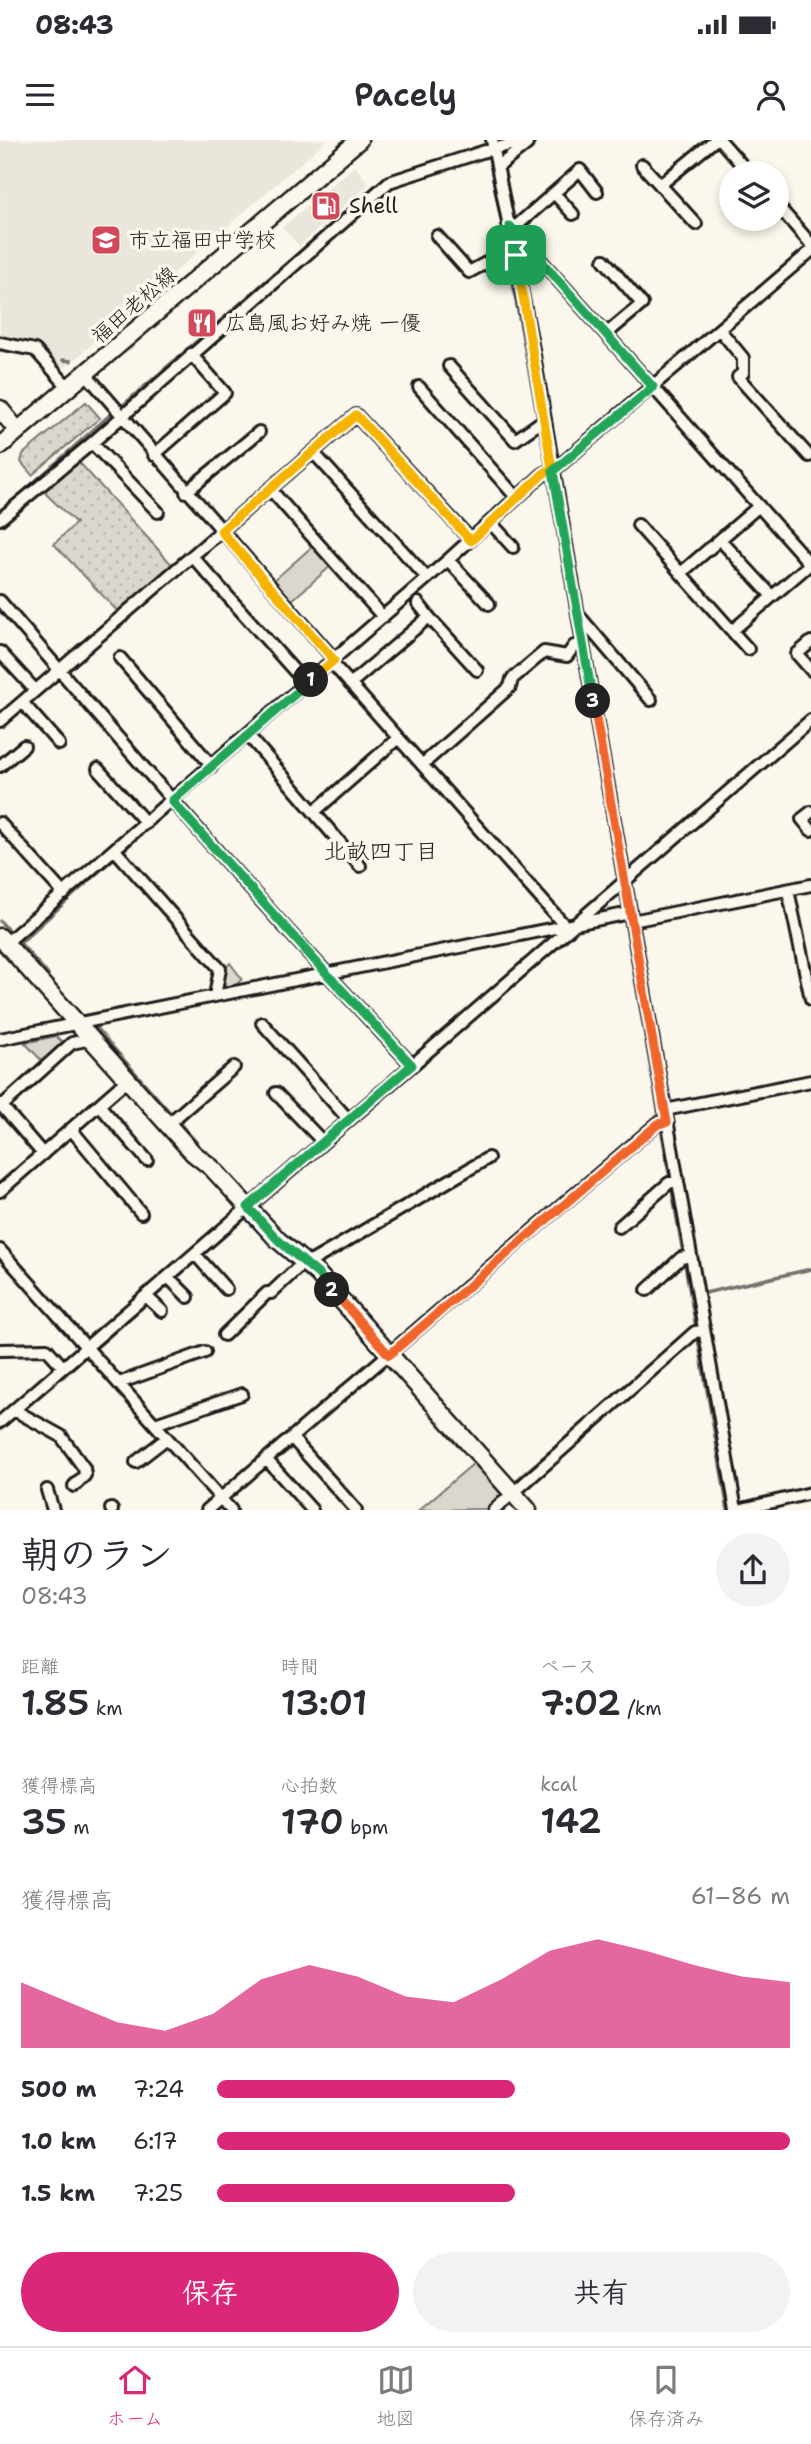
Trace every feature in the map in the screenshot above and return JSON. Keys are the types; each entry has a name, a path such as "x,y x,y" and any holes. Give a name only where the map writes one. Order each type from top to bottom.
{"street":[{"name":"福田老松線","path":"0,446 359,140"},
{"path":"0,519 92,443 388,183 491,148 531,140"},
{"path":"499,166 531,140"},
{"path":"660,185 723,141 739,161"},
{"path":"491,148 499,166 511,227 511,255 578,616 579,645 625,881 647,1033 699,1331 737,1510 811,1493"},
{"path":"642,165 696,224"},
{"path":"511,227 580,170 597,192"},
{"path":"554,193 573,214"},
{"path":"789,219 811,244"},
{"path":"511,227 811,564 733,630"},
{"path":"436,236 469,271 499,256 511,255"},
{"path":"528,1510 305,1263 278,1240 212,1168 193,1153 4,945 471,541 516,497 653,387 811,251"},
{"path":"604,260 642,303 606,334"},
{"path":"719,330 743,358 743,373 737,377 809,456"},
{"path":"0,343 35,349 69,388"},
{"path":"154,455 225,393 191,354"},
{"path":"449,366 515,440 540,421"},
{"path":"86,374 350,684 570,926"},
{"path":"419,387 516,497"},
{"path":"0,409 18,430"},
{"path":"0,721 356,415 471,541"},
{"path":"186,492 259,432"},
{"path":"92,443 158,512"},
{"path":"313,452 428,578"},
{"path":"270,489 383,617"},
{"path":"681,573 759,506"},
{"path":"491,523 513,547"},
{"path":"638,525 748,649"},
{"path":"725,545 772,596"},
{"path":"192,556 306,684"},
{"path":"448,560 489,604"},
{"path":"0,601 172,801 329,977 412,1065"},
{"path":"418,604 477,670"},
{"path":"578,616 652,700"},
{"path":"350,684 429,617"},
{"path":"811,642 797,654 811,670"},
{"path":"422,765 510,687 512,680 544,652 567,656 579,645"},
{"path":"0,652 35,690"},
{"path":"120,658 212,766"},
{"path":"22,702 59,744"},
{"path":"0,1422 570,926 810,723"},
{"path":"248,734 360,866"},
{"path":"314,812 398,738"},
{"path":"0,766 24,746"},
{"path":"98,769 146,823"},
{"path":"811,812 802,819 811,830"},
{"path":"0,823 64,894"},
{"path":"115,850 220,969 215,996"},
{"path":"0,1039 215,996 329,977 570,926 811,885"},
{"path":"788,890 811,999"},
{"path":"262,1023 349,1120"},
{"path":"43,1154 1,1105 72,1043 91,1039"},
{"path":"167,1125 234,1067"},
{"path":"0,1191 127,1080"},
{"path":"207,1510 664,1119 811,1081"},
{"path":"276,1093 323,1142"},
{"path":"99,1105 146,1160"},
{"path":"71,1129 141,1213"},
{"path":"224,1335 267,1293 271,1293 305,1263 488,1158"},
{"path":"619,1227 673,1182"},
{"path":"0,1250 231,1510"},
{"path":"195,1254 226,1289"},
{"path":"647,1290 686,1257"},
{"path":"168,1277 188,1297"},
{"path":"146,1296 162,1311"},
{"path":"494,1510 699,1331"},
{"path":"0,1350 47,1349 63,1367"},
{"path":"118,1383 205,1352"},
{"path":"155,1424 242,1394"},
{"path":"14,1410 61,1436 84,1468 85,1475 74,1486"},
{"path":"292,1437 356,1510"},
{"path":"136,1462 167,1438"},
{"path":"266,1459 312,1510"},
{"path":"47,1490 53,1510"}],"shaded area":[{"name":"市立福田中学校","path":"0,140 327,140 61,371 39,346 0,340"},
{"name":"Shell","path":"355,166 369,184 299,246 282,227"},
{"path":"86,402 100,418 32,475 21,462 23,454"},
{"path":"78,461 174,567 119,613 54,544 76,523 46,494 46,486"},
{"path":"314,545 332,565 291,601 273,581"},
{"path":"230,963 242,979 230,991 221,991 223,971"},
{"path":"56,1036 63,1043 43,1062 25,1043"},
{"path":"474,1463 502,1495 502,1499 489,1509 419,1510"}],"waterway":[{"path":"487,145 548,473 617,875"},
{"path":"122,406 386,177 455,155"},
{"path":"0,350 28,355"},
{"path":"63,360 71,361"},
{"path":"2,511 112,413"},
{"path":"498,524 548,478"},
{"path":"473,544 485,535"},
{"path":"410,600 443,571"},
{"path":"340,664 421,756"},
{"path":"256,734 299,696"},
{"path":"183,798 244,745"},
{"path":"432,767 544,895"},
{"path":"125,849 169,810"},
{"path":"632,867 684,823"},
{"path":"48,975 20,943 112,860"},
{"path":"624,916 728,1510"},
{"path":"0,921 8,930"},
{"path":"417,1069 486,1008"},
{"path":"97,1025 94,1026 196,1142"},
{"path":"0,1045 70,1030"},
{"path":"381,1099 409,1075"},
{"path":"96,1348 246,1217"},
{"path":"705,1293 811,1269"},
{"path":"63,1377 86,1356"},
{"path":"518,1479 635,1378"},
{"path":"23,1410 53,1385"},
{"path":"0,1430 14,1418"},
{"path":"282,1455 292,1447"}],"place":[{"name":"Shell","path":"326,206"},
{"name":"市立福田中学校","path":"106,240"},
{"name":"広島風お好み焼 一優","path":"202,323"}],"district":[{"name":"北畝四丁目","path":"381,851"}],"route":[{"path":"510,226 653,387 553,471 667,1122 658,1124 389,1355 318,1274 278,1240 248,1207 412,1065 172,801 334,660 221,531 356,415 471,541 516,497 552,468 516,255 510,226"}]}
